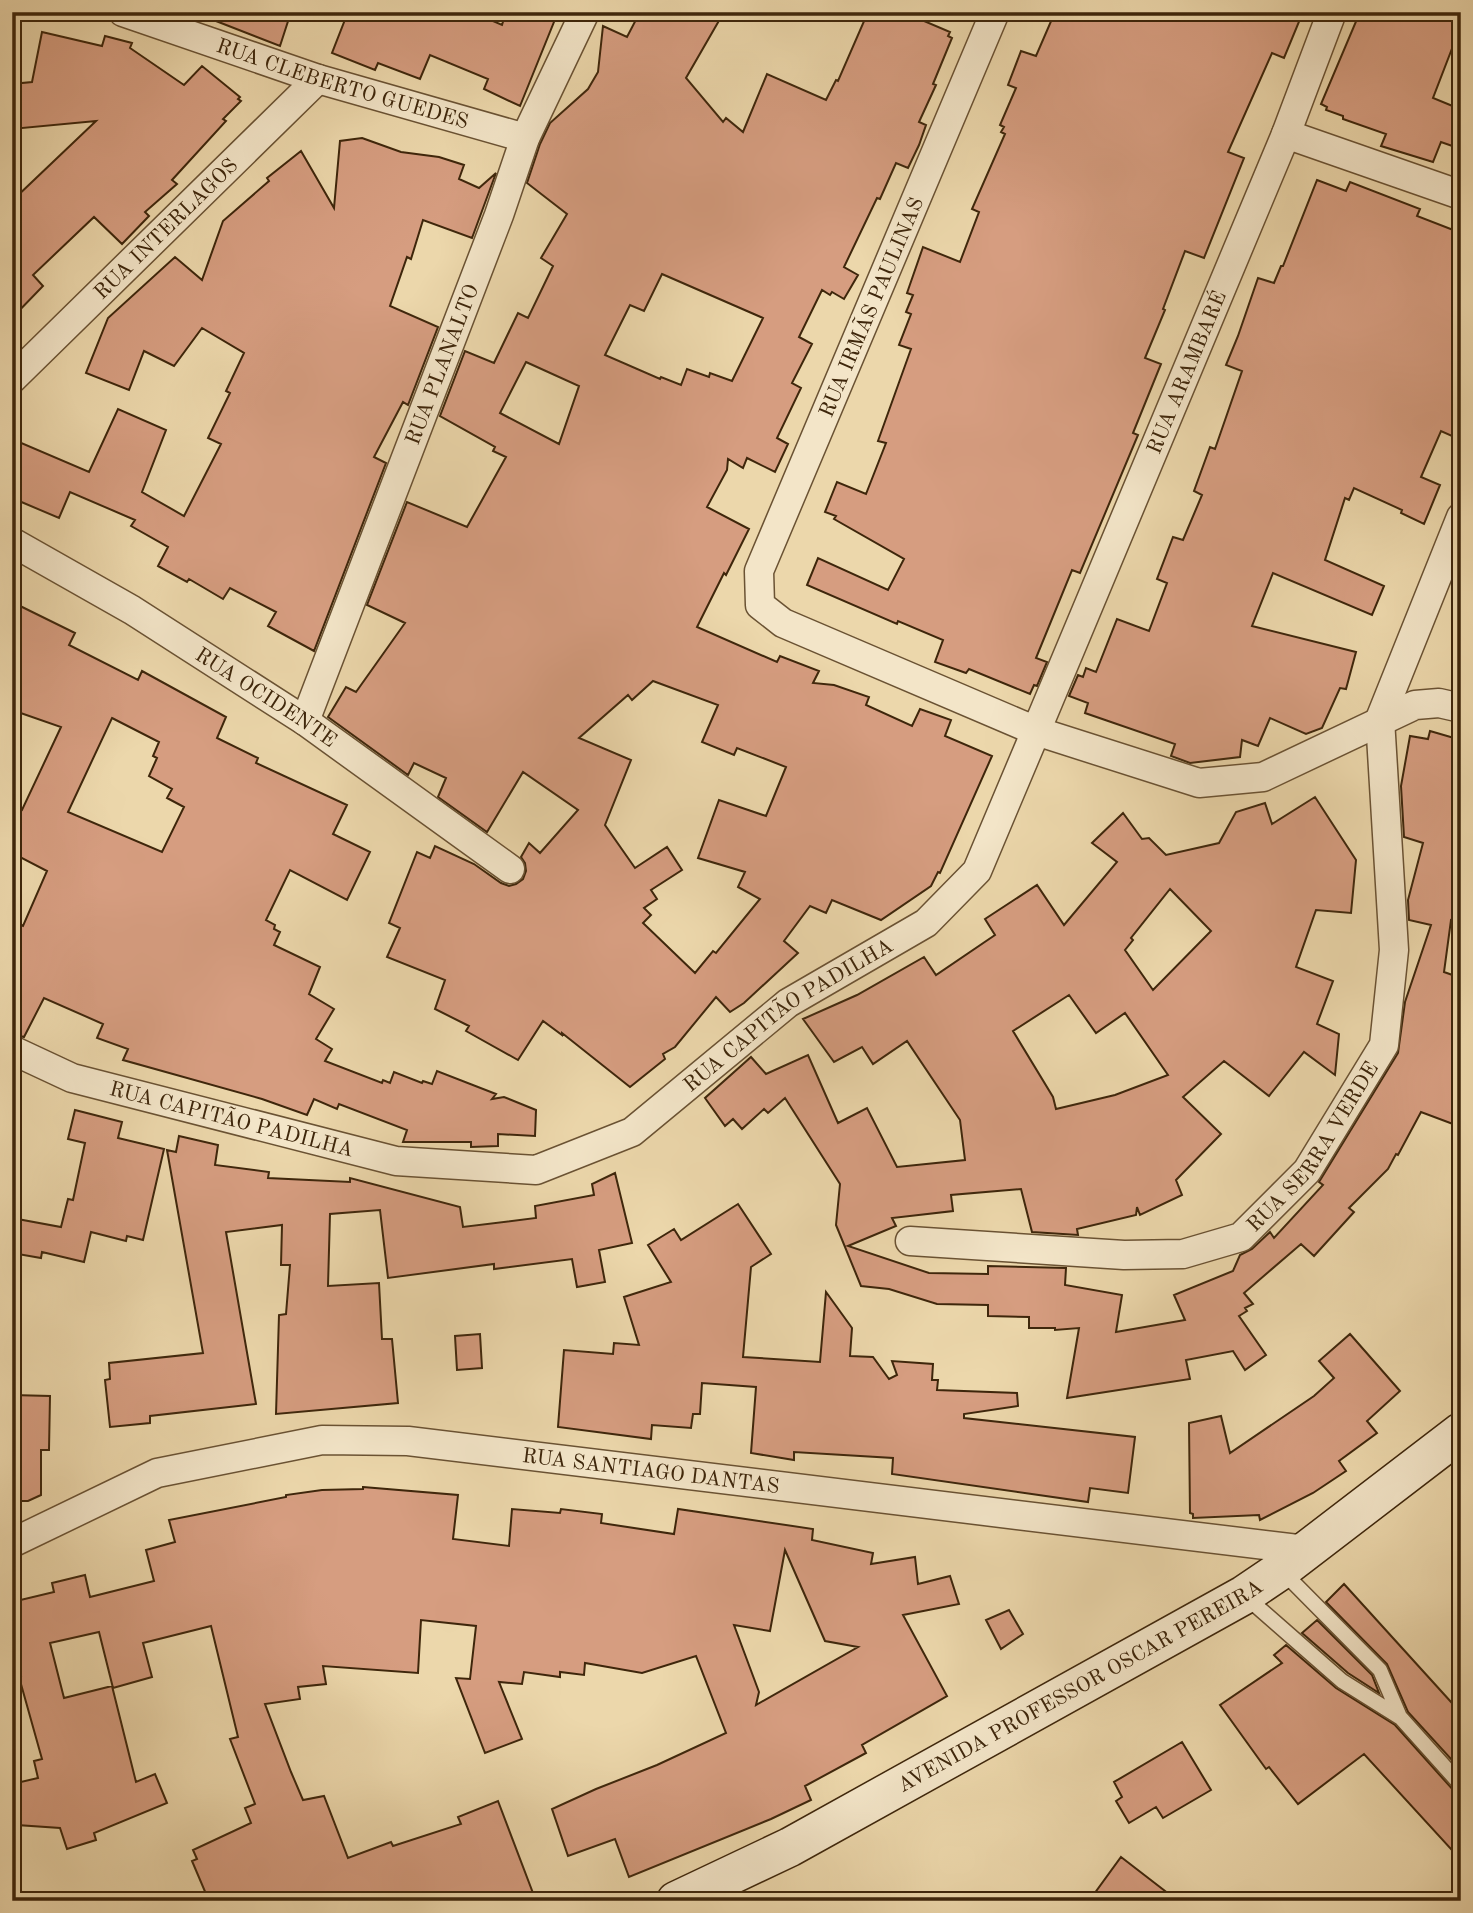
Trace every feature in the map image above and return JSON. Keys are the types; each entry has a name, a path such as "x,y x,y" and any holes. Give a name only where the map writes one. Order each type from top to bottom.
{"main road":[{"name":"AVENIDA PROFESSOR OSCAR PEREIRA","path":"676,1901 802,1840 1244,1595 1461,1432"}],"street":[{"name":"RUA CLEBERTO GUEDES","path":"123,12 318,79 525,138"},
{"name":"RUA PLANALTO","path":"305,721 494,228 525,138 585,12"},
{"name":"RUA ARAMBARÉ","path":"1036,731 1286,134 1332,12"},
{"name":"RUA IRMÃS PAULINAS","path":"988,15 759,571 760,605 783,623 1036,731"},
{"name":"RUA INTERLAGOS","path":"12,379 318,79"},
{"path":"1286,134 1461,195"},
{"path":"1380,719 1461,517"},
{"name":"RUA OCIDENTE","path":"12,542 132,610 305,721 510,869"},
{"path":"1036,731 1199,783 1264,777 1380,719 1415,705 1439,703 1461,708"},
{"name":"RUA SERRA VERDE","path":"910,1241 1124,1255 1183,1254 1241,1237 1307,1171 1384,1045 1394,950 1380,719"},
{"name":"RUA CAPITÃO PADILHA","path":"12,1050 72,1078 396,1161 536,1170 632,1132 788,1003 926,923 977,871 1036,731"},
{"name":"RUA SANTIAGO DANTAS","path":"12,1543 157,1473 323,1440 408,1441 1293,1560"}],"lane":[{"path":"1293,1560 1380,1670 1401,1718"},
{"path":"1244,1595 1342,1681 1401,1718 1461,1785"}],"building":[{"path":"198,12 291,12 280,46"},
{"path":"348,12 472,12 502,25 506,12 558,12 520,106 484,89 488,79 430,55 420,79 378,63 375,70 332,53"},
{"path":"640,12 724,12 686,78 723,122 726,118 743,132 767,74 826,100 836,80 838,81 868,12 903,12 950,32 948,36 952,38 933,84 936,85 919,122 926,125 919,145 908,168 896,163 844,267 858,275 844,299 822,290 799,337 812,344 792,383 801,388 777,438 788,444 775,472 747,458 743,468 728,459 727,470 707,507 749,529 697,627 777,662 780,656 819,671 813,683 834,685 869,697 866,705 912,726 920,709 951,720 945,736 992,756 940,873 938,872 931,886 881,920 832,900 826,913 810,906 784,941 798,953 744,1003 730,1012 716,997 675,1047 663,1054 665,1059 630,1087 543,1021 518,1060 466,1031 469,1026 435,1009 445,980 387,957 400,928 389,923 417,852 430,858 435,846 474,864 509,886 523,879 526,871 521,857 529,843 540,853 578,810 523,772 487,832 438,797 446,778 414,763 408,775 328,717 346,687 356,692 405,623 367,605 407,502 467,527 506,457 493,451 495,447 440,416 465,351 494,363 518,313 528,318 553,266 541,258 567,214 527,183 540,144 550,123 588,89 598,72 603,26 627,37","holes":["662,274 763,318 732,381 687,369 681,385 661,377 660,379 605,355 630,305 644,311","526,362 579,386 559,444 500,413","653,681 718,705 702,742 734,755 737,748 786,767 766,816 719,800 698,858 745,872 738,887 760,899 716,953 713,951 695,973 643,923 651,915 644,908 657,899 651,890 682,870 667,847 635,868 605,825 631,760 579,738 628,695 632,700"]},
{"path":"1055,12 1303,12 1284,58 1272,53 1228,152 1244,158 1204,258 1185,251 1145,358 1161,364 1133,433 1138,435 1080,573 1072,570 1036,658 1047,662 1037,686 1034,685 1030,694 969,669 966,673 935,662 943,640 898,621 897,624 807,585 818,558 888,590 904,559 834,519 836,516 825,512 837,482 866,494 886,443 878,441 911,349 899,345 911,314 906,312 913,295 907,293 923,247 960,262 979,212 972,209 1005,134 1001,132 1004,127 1000,125 1016,88 1008,85 1021,51 1036,56"},
{"path":"1360,12 1461,12 1461,49 1453,46 1433,98 1461,112 1461,149 1441,142 1433,162 1381,146 1386,134 1343,119 1343,116 1326,110 1327,107 1321,104"},
{"path":"42,32 102,46 105,36 132,43 130,48 184,85 202,66 240,97 238,99 241,101 172,180 177,184 145,212 149,216 122,244 94,217 33,275 43,286 12,318 12,201 96,121 12,129 12,84 32,82"},
{"path":"362,138 401,152 439,157 464,165 459,179 479,188 496,173 472,238 423,220 411,259 407,257 390,306 438,327 408,405 403,402 374,457 386,463 314,651 268,626 276,612 230,588 223,599 189,579 187,582 158,566 168,547 131,526 135,520 70,492 59,518 12,498 12,439 89,472 118,409 166,430 142,492 184,516 221,444 208,438 230,393 226,391 244,353 202,328 174,366 144,351 129,390 86,373 108,318 175,257 202,280 223,221 269,181 267,178 301,151 334,208 340,141"},
{"path":"1317,180 1346,191 1350,182 1420,209 1417,216 1461,233 1461,440 1441,431 1421,477 1440,485 1424,524 1401,513 1402,510 1354,488 1349,500 1345,498 1325,560 1384,586 1372,615 1273,573 1252,626 1356,652 1346,689 1340,688 1322,728 1306,734 1270,718 1258,746 1242,740 1240,757 1190,763 1171,756 1175,744 1085,713 1088,703 1069,696 1078,675 1083,677 1086,668 1096,672 1117,619 1149,631 1167,583 1157,579 1173,537 1183,540 1202,495 1194,491 1210,447 1215,449 1242,371 1226,365 1258,278 1274,283"},
{"path":"12,602 75,633 69,645 138,680 142,671 226,717 217,738 258,758 256,763 347,805 333,834 370,852 347,900 290,870 266,920 280,932 274,945 320,967 309,994 334,1009 316,1039 332,1049 325,1061 382,1083 383,1080 390,1083 394,1072 432,1084 437,1071 496,1094 492,1099 504,1097 536,1110 535,1136 498,1134 498,1146 471,1147 471,1142 403,1142 407,1130 339,1104 337,1109 314,1099 307,1115 262,1099 123,1060 128,1049 97,1038 103,1024 44,998 24,1037 12,1034 12,921 23,926 47,871 12,853 12,805 22,810 61,727 12,710","holes":["112,718 159,742 153,756 157,758 149,776 172,789 167,798 184,807 162,852 68,812"]},
{"path":"1430,731 1461,740 1461,923 1451,920 1444,972 1461,978 1461,1127 1421,1112 1388,1169 1349,1208 1354,1212 1314,1256 1301,1244 1244,1293 1253,1304 1245,1308 1247,1311 1239,1316 1266,1355 1245,1370 1233,1351 1186,1360 1190,1379 1067,1398 1079,1328 1029,1328 1029,1317 988,1316 988,1305 937,1304 889,1289 861,1286 836,1225 840,1184 785,1098 768,1113 764,1109 742,1129 733,1119 725,1126 705,1098 751,1057 766,1074 808,1055 838,1123 867,1108 897,1167 965,1160 960,1120 907,1041 873,1064 862,1047 834,1062 803,1019 857,995 924,957 936,975 995,935 985,919 1037,885 1064,925 1117,862 1092,843 1123,813 1142,839 1149,838 1166,855 1219,843 1236,812 1265,803 1272,824 1315,797 1356,860 1351,913 1316,910 1296,967 1333,981 1317,1024 1339,1034 1335,1075 1304,1052 1269,1096 1224,1061 1183,1097 1221,1134 1176,1180 1182,1195 1140,1215 1137,1207 1136,1215 1077,1229 1078,1235 1032,1232 1021,1189 951,1195 953,1211 892,1218 896,1226 848,1246 929,1273 988,1274 988,1266 1066,1268 1065,1285 1122,1295 1116,1332 1185,1320 1174,1295 1233,1271 1240,1255 1252,1249 1270,1232 1274,1238 1323,1185 1319,1182 1398,1053 1405,1002 1431,925 1409,920 1408,900 1423,843 1404,837 1401,786 1410,736 1428,739","holes":["1170,889 1211,931 1153,990 1125,950 1133,940 1131,938","1069,995 1096,1033 1125,1013 1168,1075 1115,1095 1056,1109 1053,1097 1013,1031"]},
{"path":"75,1110 122,1122 118,1138 164,1149 143,1240 127,1236 126,1241 91,1232 84,1262 42,1252 41,1258 12,1253 12,1218 61,1227 68,1199 73,1200 85,1143 68,1139"},
{"path":"179,1136 218,1145 215,1165 269,1172 268,1178 350,1182 350,1178 460,1207 463,1227 536,1218 535,1206 594,1195 592,1184 615,1173 632,1243 599,1250 605,1282 577,1287 572,1259 494,1269 494,1264 388,1278 380,1210 330,1214 328,1286 379,1283 382,1339 392,1339 398,1403 276,1414 279,1315 286,1314 290,1265 281,1265 282,1225 226,1232 256,1404 150,1416 150,1423 110,1427 105,1380 110,1379 109,1363 203,1353 167,1150 176,1152"},
{"path":"738,1204 771,1254 751,1267 743,1357 820,1362 826,1292 852,1328 850,1356 873,1357 889,1379 897,1375 892,1361 933,1364 932,1380 938,1380 937,1390 1017,1393 1018,1406 964,1414 964,1418 1135,1437 1128,1493 1090,1488 1088,1502 892,1474 893,1458 794,1452 794,1460 751,1453 756,1387 702,1383 700,1414 693,1414 691,1428 652,1425 651,1439 558,1427 564,1350 613,1354 614,1343 639,1345 624,1297 671,1282 648,1245 674,1229 681,1240"},
{"path":"480,1334 482,1368 457,1370 455,1336"},
{"path":"1350,1334 1400,1391 1367,1421 1377,1433 1339,1461 1346,1471 1313,1493 1260,1520 1259,1515 1193,1518 1190,1513 1189,1423 1221,1416 1230,1453 1314,1396 1334,1378 1319,1361"},
{"path":"12,1395 50,1396 49,1450 41,1450 41,1495 28,1501 12,1501"},
{"path":"363,1489 458,1495 453,1539 509,1546 512,1509 560,1513 561,1509 602,1514 601,1523 674,1534 678,1509 813,1529 812,1540 873,1553 871,1564 915,1557 918,1584 950,1576 959,1604 903,1615 947,1696 862,1745 866,1753 805,1786 811,1800 629,1877 615,1839 568,1856 552,1809 726,1733 696,1656 642,1673 585,1663 584,1675 560,1672 560,1677 524,1672 522,1684 499,1682 522,1739 485,1753 456,1678 470,1679 476,1626 421,1620 418,1673 323,1666 326,1684 298,1687 300,1699 265,1704 291,1772 303,1800 324,1796 348,1858 391,1842 393,1846 461,1824 458,1817 498,1801 536,1901 209,1901 192,1861 197,1859 193,1850 251,1823 245,1808 255,1804 230,1739 238,1737 211,1626 143,1643 152,1677 113,1688 99,1632 50,1643 64,1698 112,1686 136,1782 155,1774 167,1803 94,1833 96,1840 67,1849 60,1828 17,1825 15,1818 12,1818 12,1784 38,1778 34,1761 42,1759 19,1677 21,1676 12,1640 12,1602 54,1592 52,1583 85,1575 90,1597 154,1581 146,1550 175,1542 169,1520 286,1495 322,1490","holes":["785,1550 825,1641 858,1647 756,1705 759,1692 734,1625 770,1631"]},
{"path":"1344,1584 1461,1713 1461,1770 1408,1712 1387,1664 1326,1602"},
{"path":"1009,1610 1023,1634 1001,1649 986,1620"},
{"path":"1317,1620 1372,1675 1379,1693 1348,1673 1302,1633"},
{"path":"1286,1645 1336,1688 1395,1725 1454,1791 1461,1794 1461,1860 1364,1754 1298,1804 1269,1767 1266,1769 1220,1705 1282,1663 1274,1655"},
{"path":"1182,1742 1211,1790 1163,1818 1156,1807 1129,1823 1116,1801 1122,1797 1114,1782"},
{"path":"1121,1857 1178,1901 1089,1901"}]}
